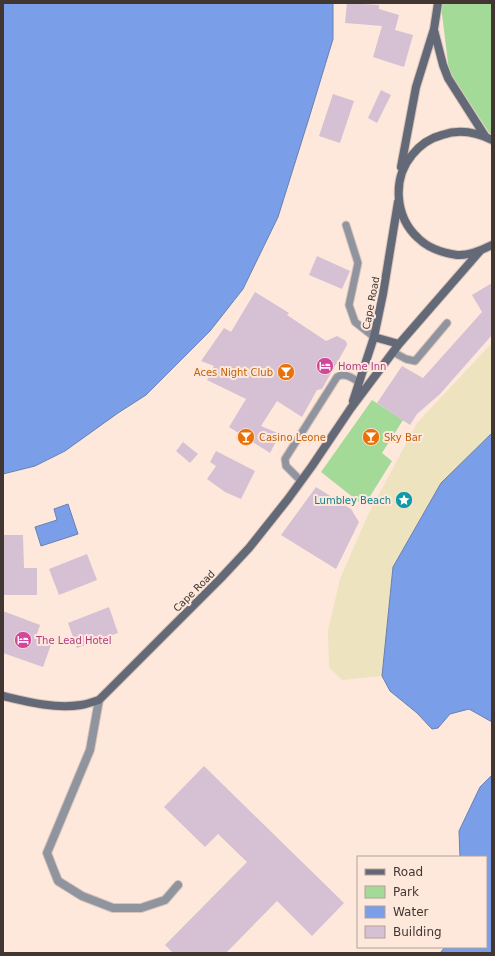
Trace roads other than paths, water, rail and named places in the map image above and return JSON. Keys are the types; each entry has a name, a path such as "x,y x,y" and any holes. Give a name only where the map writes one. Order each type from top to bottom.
{"street":[{"path":"438,3 434,29 416,87 400,176 399,199 405,221 418,238 437,250 458,255 480,251 492,245"},
{"path":"434,29 443,65 448,78 489,138"},
{"path":"400,176 408,160 420,146 434,137 451,132 468,132 489,138"},
{"name":"Cape Road","path":"351,408 374,337 399,199"},
{"name":"Cape Road","path":"3,696 47,705 66,706 83,705 99,700 221,578 266,528 301,481 351,408 399,344 480,251"},
{"path":"374,337 399,344"},
{"path":"99,700 90,750 47,853 58,881 82,896 113,908 141,908 165,900 178,885"}],"lane":[{"path":"346,225 358,263 349,305 355,322 374,337"},
{"path":"393,352 406,359 415,361 447,323"},
{"path":"301,481 286,466 285,459 336,377 341,374 347,375 359,382"}],"water":[{"path":"3,3 333,3 333,39 278,217 243,289 210,331 146,395 65,451 35,466 3,474"},
{"path":"492,433 492,722 469,709 450,714 438,728 432,729 417,713 390,691 382,676 393,567 441,483"},
{"path":"68,504 78,534 41,546 35,527 57,520 54,509"},
{"path":"492,775 492,953 440,953 444,948 487,948 487,856 460,856 459,831 480,787"}],"place":[{"name":"Home Inn","path":"325,366"},
{"name":"Aces Night Club","path":"286,372"},
{"name":"Casino Leone","path":"246,437"},
{"name":"Sky Bar","path":"371,437"},
{"name":"Lumbley Beach","path":"404,500"},
{"name":"The Lead Hotel","path":"23,640"}]}
